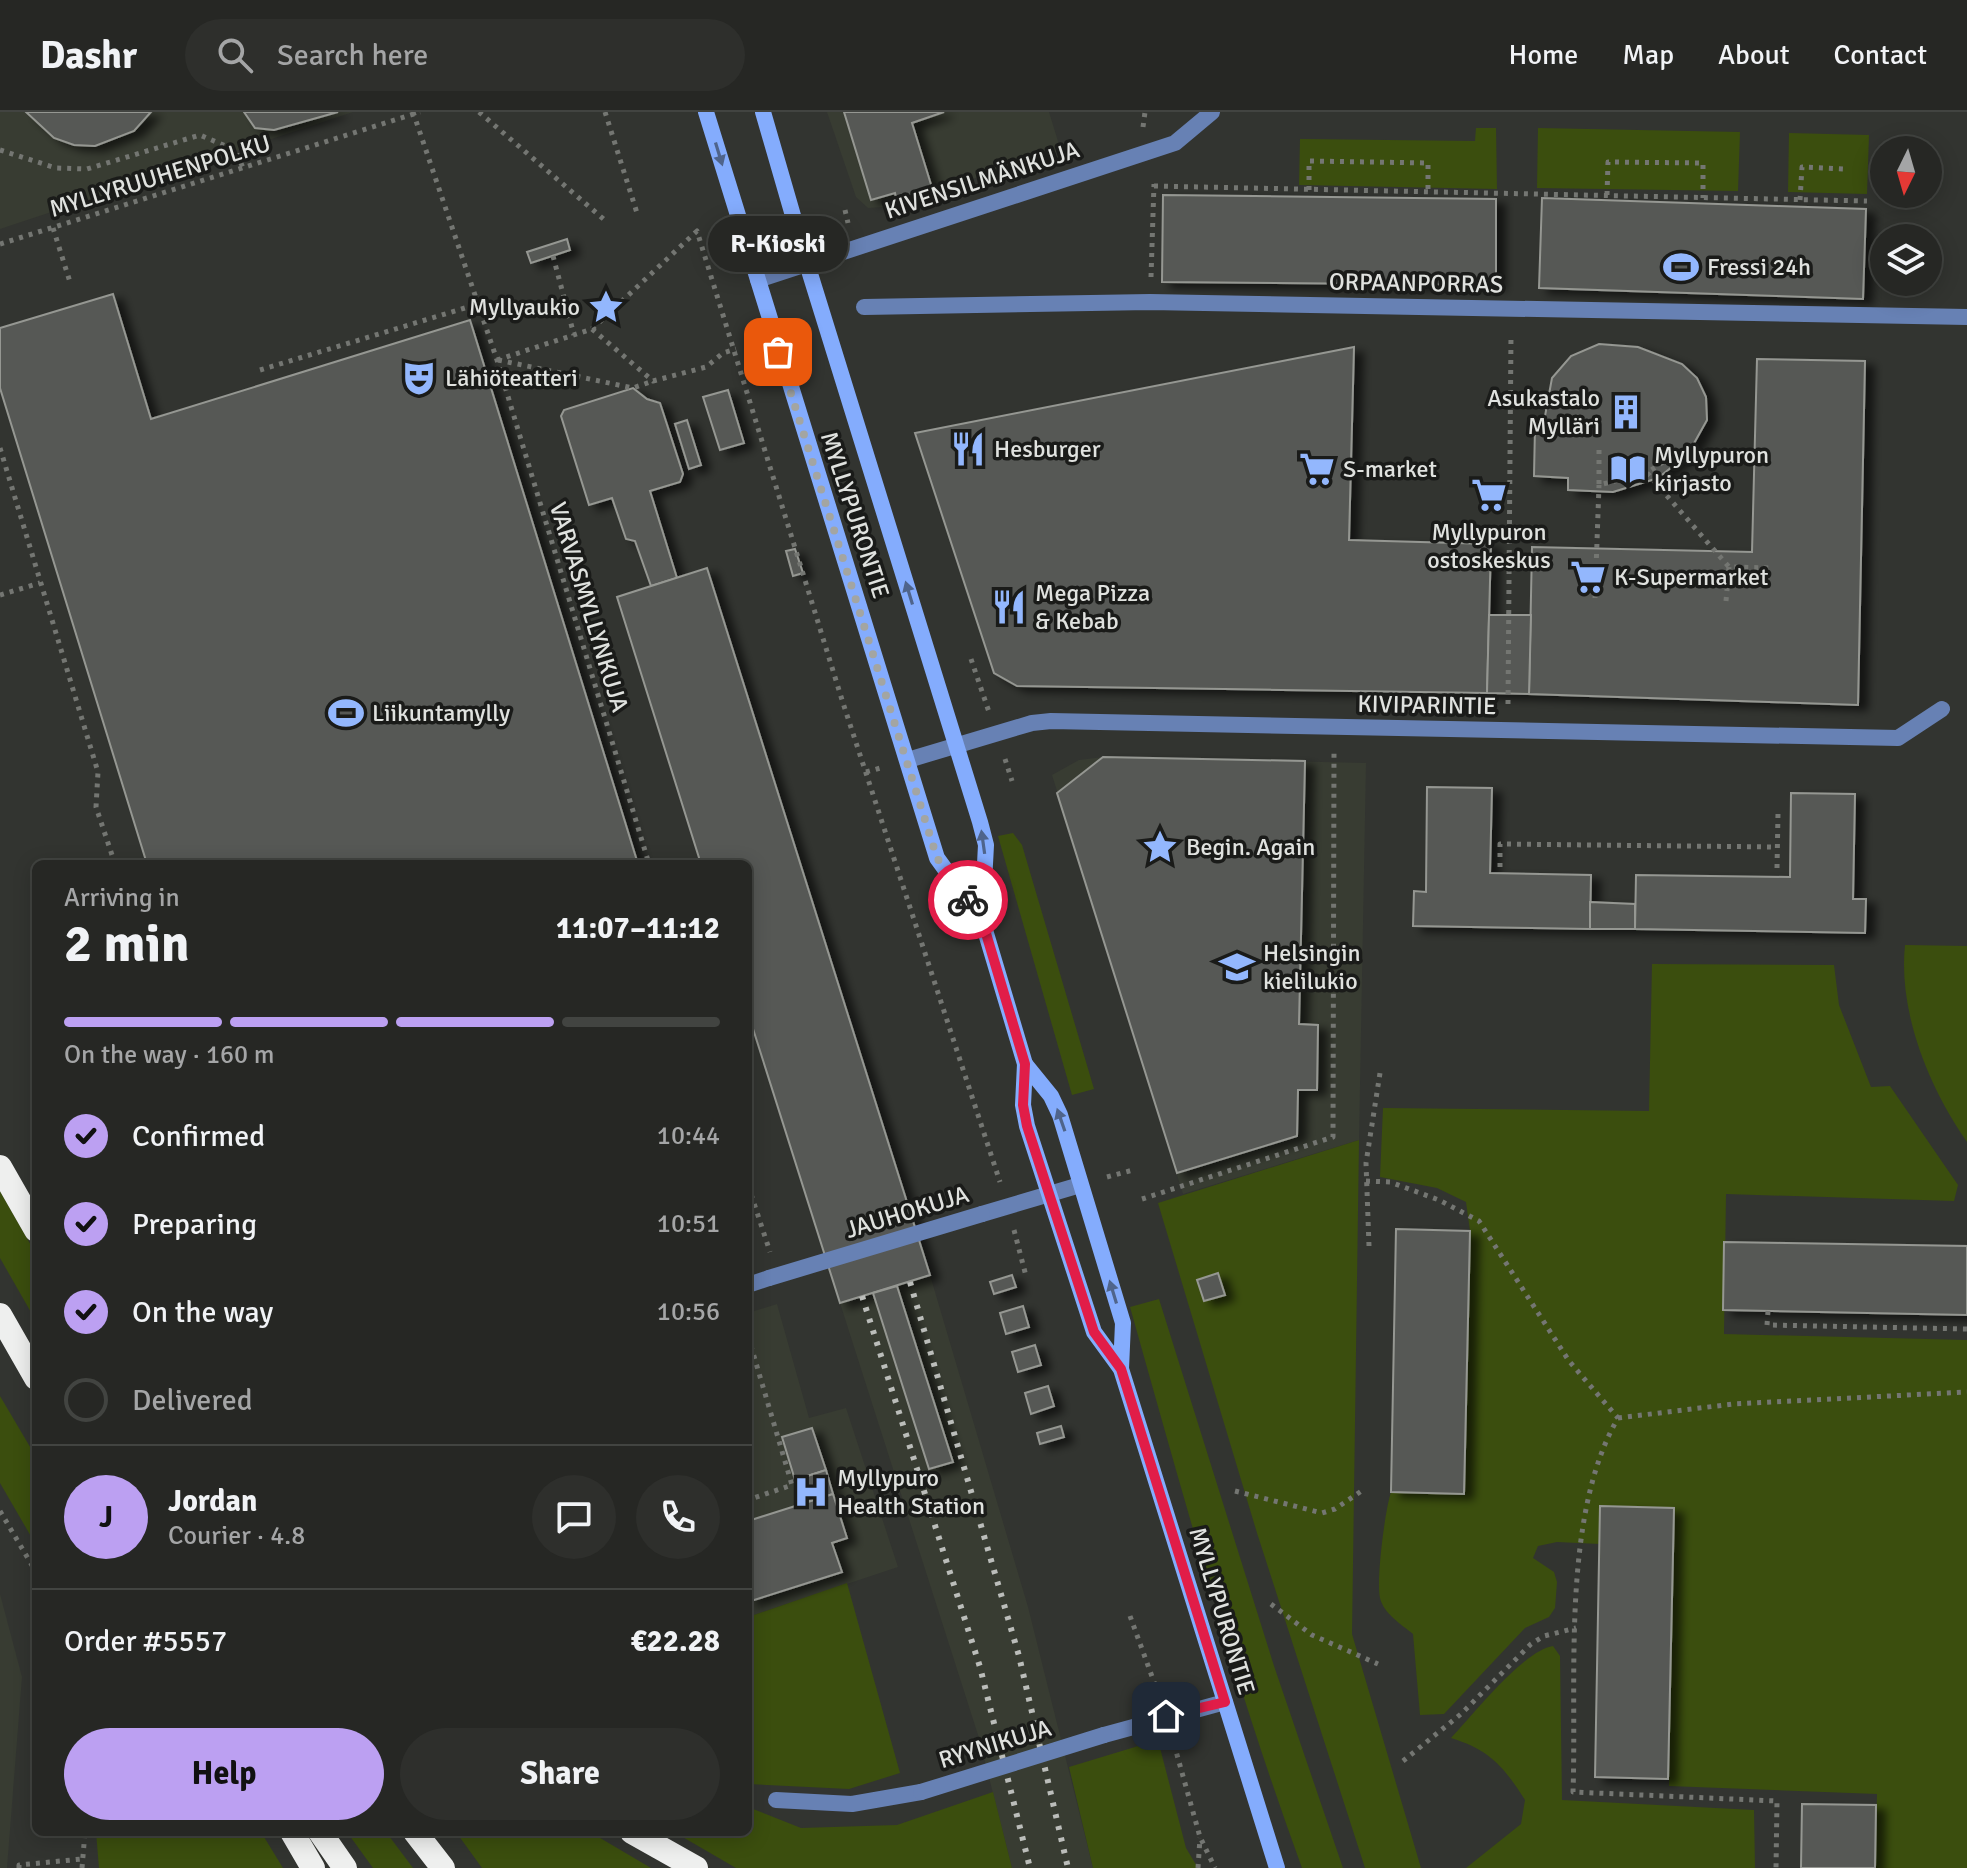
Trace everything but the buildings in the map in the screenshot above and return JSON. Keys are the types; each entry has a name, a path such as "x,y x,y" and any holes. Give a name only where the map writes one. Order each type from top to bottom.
{"highway":[{"path":"0,1167 32,1223"},
{"path":"0,1315 32,1371"},
{"path":"294,1836 313,1868"},
{"path":"323,1836 345,1868"},
{"path":"418,1836 443,1868"},
{"path":"639,1836 696,1868"}],"main road":[{"name":"MYLLYPURONTIE","path":"706,112 937,858 982,920 1025,1064 1023,1105 1094,1332 1121,1369 1277,1868"},
{"name":"MYLLYPURONTIE","path":"763,112 986,845 982,920"},
{"name":"MYLLYPURONTIE","path":"1025,1064 1051,1096 1060,1115 1123,1323 1121,1369"}],"street":[{"name":"KIVENSILMÄNKUJA","path":"758,280 1175,143 1212,112"},
{"name":"ORPAANPORRAS","path":"864,307 1150,302 1967,317"},
{"name":"KIVIPARINTIE","path":"908,760 1051,721 1898,738 1942,709"},
{"name":"JAUHOKUJA","path":"752,1282 767,1272 1080,1185"},
{"name":"RYYNIKUJA","path":"776,1800 852,1804 921,1792 1104,1735 1225,1702"}],"path":[{"path":"479,112 607,222"},
{"path":"605,112 637,213"},
{"path":"1142,130 1145,112"},
{"path":"416,113 497,360"},
{"name":"MYLLYRUUHENPOLKU","path":"0,244 244,170 416,113"},
{"path":"0,150 56,168 87,169 200,135 235,150 244,170"},
{"path":"1309,190 1309,161 1324,161 1428,163 1428,192"},
{"path":"1607,195 1608,162 1703,163 1703,198"},
{"path":"1800,200 1802,167 1843,169"},
{"path":"1150,302 1154,186 1867,201"},
{"path":"53,228 70,282"},
{"path":"497,360 592,329 697,231 843,703 1001,1186"},
{"path":"553,256 574,335"},
{"path":"260,370 478,304"},
{"path":"1507,731 1511,309"},
{"path":"592,329 653,381"},
{"path":"497,360 633,388 706,367 723,353 736,349"},
{"name":"VARVASMYLLYNKUJA","path":"497,360 648,860"},
{"path":"0,448 98,772 96,807 114,860"},
{"path":"1595,598 1599,450"},
{"path":"1599,485 1647,473 1678,452 1762,453"},
{"path":"1647,473 1729,567 1726,601"},
{"path":"1729,567 1772,568"},
{"path":"0,595 40,583"},
{"path":"1142,1199 1333,1137 1335,727"},
{"path":"1777,868 1778,813"},
{"path":"1500,867 1500,844 1777,847"},
{"path":"1369,1246 1366,1181 1370,1122 1380,1073"},
{"path":"1366,1181 1390,1182 1439,1200 1479,1221 1569,1361 1618,1418"},
{"path":"752,1198 770,1254 767,1272"},
{"path":"1014,1231 1026,1276"},
{"path":"1768,1311 1767,1325 1967,1329"},
{"path":"752,1350 792,1485 752,1499"},
{"path":"1618,1418 1733,1404 1967,1392"},
{"path":"1618,1418 1607,1437 1577,1549 1573,1792 1777,1801 1776,1868"},
{"path":"1235,1491 1322,1513 1335,1509 1363,1490"},
{"path":"0,1511 32,1565"},
{"path":"1271,1604 1302,1629 1378,1664"},
{"path":"1403,1761 1461,1714 1531,1644 1544,1636 1576,1628"},
{"path":"82,1868 85,1836"},
{"path":"1198,1868 1200,1837"},
{"path":"19,1868 19,1865 82,1859"}],"shaded area":[{"path":"0,112 353,112 0,229"},
{"path":"827,112 1049,112 1061,151 884,207 868,208 856,197"},
{"name":"Helsingin kielilukio","path":"1103,757 1366,763 1359,1140 1183,1194 1052,775 1079,760"},
{"path":"930,1275 1028,1607 1093,1868 1012,1868 979,1738 840,1303"},
{"name":"Myllypuro Health Station","path":"777,1304 809,1418 846,1408 898,1567 752,1616 752,1312"},
{"path":"0,1594 22,1677 7,1868 0,1868"}],"green space":[{"path":"1476,128 1496,128 1497,189 1299,185 1300,139 1475,141"},
{"path":"1538,128 1740,132 1738,191 1537,188"},
{"path":"1789,133 1869,135 1867,194 1788,192"},
{"path":"1013,833 1022,845 1094,1089 1072,1095 998,836"},
{"path":"1905,945 1967,946 1967,1142 1940,1098 1919,1048 1906,996"},
{"path":"1652,964 1834,965 1839,1005 1871,1087 1890,1086 1958,1185 1954,1201 1726,1194 1724,1334 1967,1340 1967,1868 1875,1868 1877,1794 1669,1786 1673,1508 1601,1506 1600,1544 1557,1542 1538,1546 1533,1558 1554,1572 1557,1582 1555,1608 1549,1617 1525,1628 1444,1714 1420,1715 1413,1634 1389,1614 1380,1598 1382,1545 1391,1492 1464,1493 1470,1231 1466,1202 1437,1188 1380,1177 1383,1108 1649,1111"},
{"path":"1359,1140 1352,1634 1421,1868 1365,1868 1257,1533 1158,1203"},
{"path":"0,1191 32,1247 32,1314 0,1258"},
{"path":"1159,1299 1274,1666 1343,1868 1302,1868 1254,1730 1130,1307"},
{"path":"0,1396 32,1450 32,1538 0,1483"},
{"path":"847,1583 900,1773 849,1789 752,1784 752,1616"},
{"path":"1553,1646 1560,1656 1562,1800 1754,1810 1755,1868 1466,1868 1521,1824 1525,1800 1495,1761 1476,1748 1451,1738 1514,1671 1541,1650"},
{"path":"1158,1740 1186,1848 1198,1868 1093,1868 1069,1767"},
{"path":"993,1792 1012,1868 736,1868 681,1836 752,1836 752,1809 801,1828 897,1825"},
{"path":"96,1836 263,1836 283,1868 99,1868"},
{"path":"350,1836 389,1836 413,1868 373,1868"},
{"path":"459,1836 597,1836 651,1868 482,1868"}],"railway":[{"path":"910,1282 1019,1656 1068,1868"},
{"path":"862,1296 980,1667 1030,1868"}],"way so far":[{"path":"778,352 937,858 968,900"}],"place":[{"name":"Fressi 24h","path":"1681,267"},
{"name":"Myllyaukio","path":"606,307"},
{"name":"R-Kioski","path":"778,352"},
{"name":"Lähiöteatteri","path":"419,378"},
{"name":"Asukastalo Mylläri","path":"1626,412"},
{"name":"Hesburger","path":"968,449"},
{"name":"S-market","path":"1317,469"},
{"name":"Myllypuron kirjasto","path":"1628,469"},
{"name":"Myllypuron ostoskeskus","path":"1489,495"},
{"name":"K-Supermarket","path":"1588,577"},
{"name":"Mega Pizza & Kebab","path":"1009,607"},
{"name":"Liikuntamylly","path":"346,713"},
{"name":"Begin. Again","path":"1160,847"},
{"name":"Helsingin kielilukio","path":"1237,967"},
{"name":"Myllypuro Health Station","path":"811,1492"}],"route":[{"path":"968,900 982,920 1025,1064 1023,1105 1027,1126 1094,1332 1121,1369 1225,1702 1166,1716"}]}
